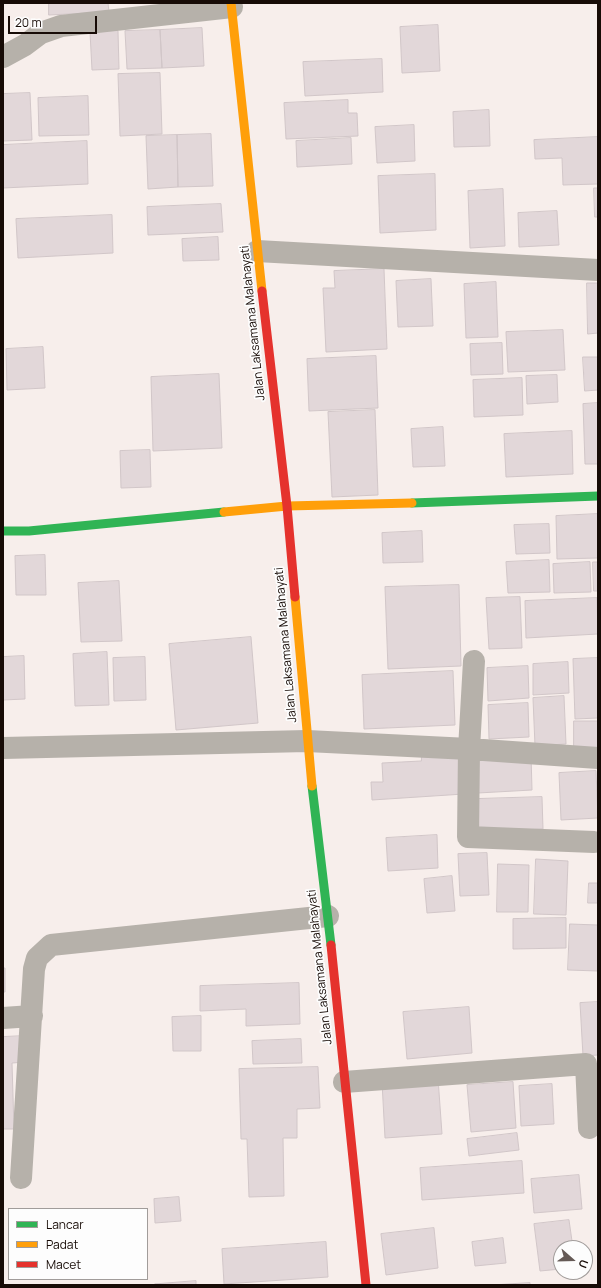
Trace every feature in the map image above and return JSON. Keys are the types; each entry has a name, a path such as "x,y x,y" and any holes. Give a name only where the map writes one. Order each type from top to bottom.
{"main road":[{"name":"Jalan Laksamana Malahayati","path":"231,5 257,250 287,506 307,741 328,916 366,1285"},
{"path":"3,531 29,531 287,506 482,502 598,496"}],"street":[{"path":"3,57 25,45 41,32 61,26 231,5"},
{"path":"257,250 598,270"},
{"path":"474,662 469,749 468,837 594,842"},
{"path":"3,748 307,741 469,749 598,758"},
{"path":"21,1178 34,969 37,958 51,945 328,916"},
{"path":"3,1018 32,1016"},
{"path":"344,1082 585,1066 588,1128"}],"building":[{"path":"49,3 108,3 109,12 49,15"},
{"path":"438,25 440,71 402,73 400,27"},
{"path":"202,28 204,66 162,68 160,30"},
{"path":"160,30 162,68 127,69 125,31"},
{"path":"118,31 119,69 92,70 90,32"},
{"path":"382,59 383,92 305,96 303,62"},
{"path":"160,73 162,134 120,136 118,74"},
{"path":"30,93 32,140 3,141 3,94"},
{"path":"88,96 89,135 39,136 38,98"},
{"path":"348,100 348,113 357,113 358,136 286,139 284,103"},
{"path":"489,110 490,146 454,147 453,112"},
{"path":"414,125 415,161 377,163 375,127"},
{"path":"211,134 213,186 178,187 177,135"},
{"path":"177,135 178,187 148,189 146,136"},
{"path":"598,137 598,184 563,185 562,158 535,159 534,140"},
{"path":"351,138 352,164 297,167 296,141"},
{"path":"87,141 88,184 3,188 3,145"},
{"path":"435,174 436,230 380,233 378,176"},
{"path":"594,188 598,188 598,217 595,217"},
{"path":"503,189 505,246 470,248 468,191"},
{"path":"221,204 223,232 148,235 147,207"},
{"path":"557,211 559,245 519,247 518,213"},
{"path":"112,215 113,253 18,258 16,219"},
{"path":"218,237 219,260 183,261 182,239"},
{"path":"384,269 387,349 326,352 323,288 335,288 334,271"},
{"path":"431,279 433,326 398,327 396,281"},
{"path":"496,282 498,337 466,338 464,284"},
{"path":"587,283 598,283 598,333 588,334"},
{"path":"563,330 565,370 508,372 506,332"},
{"path":"502,343 503,374 471,375 470,344"},
{"path":"43,347 45,388 7,390 6,349"},
{"path":"376,356 378,408 309,411 307,359"},
{"path":"583,357 598,357 598,390 585,391"},
{"path":"219,374 222,448 153,451 151,377"},
{"path":"557,375 558,402 527,404 526,376"},
{"path":"522,378 523,415 474,417 473,380"},
{"path":"598,403 598,464 585,464 583,404"},
{"path":"375,410 378,495 332,497 328,412"},
{"path":"443,427 445,466 413,467 411,429"},
{"path":"572,431 573,474 506,477 504,434"},
{"path":"150,450 151,487 121,488 120,451"},
{"path":"598,514 598,558 557,559 556,516"},
{"path":"549,524 550,553 516,554 514,525"},
{"path":"422,531 423,562 383,563 382,533"},
{"path":"45,555 46,595 16,595 15,556"},
{"path":"549,560 550,592 508,593 506,562"},
{"path":"590,562 591,592 554,593 553,564"},
{"path":"593,562 598,562 598,591 594,591"},
{"path":"119,581 122,641 81,642 78,583"},
{"path":"459,585 461,666 388,669 385,587"},
{"path":"520,597 522,648 489,649 486,598"},
{"path":"597,598 598,634 526,638 525,601"},
{"path":"251,637 258,723 176,730 169,644"},
{"path":"107,652 109,705 75,706 73,654"},
{"path":"24,656 25,699 3,700 3,657"},
{"path":"145,657 146,700 114,701 113,658"},
{"path":"598,658 598,718 575,719 573,659"},
{"path":"568,662 569,693 533,695 533,664"},
{"path":"528,666 529,698 488,701 487,668"},
{"path":"453,671 455,725 364,729 362,675"},
{"path":"564,696 566,744 535,746 533,698"},
{"path":"528,703 529,737 489,739 488,705"},
{"path":"574,721 598,721 598,754 574,754"},
{"path":"422,750 460,755 464,794 372,800 371,782 383,782 382,763 421,761"},
{"path":"531,754 532,790 478,793 477,756"},
{"path":"596,771 598,818 561,820 559,773"},
{"path":"542,797 543,829 479,832 477,799"},
{"path":"437,835 438,868 388,871 386,838"},
{"path":"487,853 489,895 460,896 458,854"},
{"path":"536,859 568,861 566,915 534,914"},
{"path":"498,864 529,865 528,912 497,912"},
{"path":"452,876 455,911 427,913 424,879"},
{"path":"589,883 598,883 598,903 588,903"},
{"path":"566,918 566,948 513,949 513,919"},
{"path":"570,924 598,925 598,971 568,970"},
{"path":"3,968 5,968 5,992 3,992"},
{"path":"299,983 300,1024 246,1026 246,1009 200,1011 200,986"},
{"path":"598,1002 598,1055 583,1056 580,1003"},
{"path":"469,1007 472,1053 407,1059 403,1012"},
{"path":"201,1016 201,1051 173,1051 172,1017"},
{"path":"25,1036 26,1062 12,1063 14,1129 3,1129 3,1037"},
{"path":"301,1039 302,1063 253,1064 252,1041"},
{"path":"318,1067 320,1108 297,1109 297,1138 283,1138 284,1196 249,1197 247,1139 241,1139 239,1069"},
{"path":"438,1078 442,1134 385,1138 382,1082"},
{"path":"513,1082 516,1128 471,1132 467,1085"},
{"path":"552,1084 554,1124 521,1126 519,1086"},
{"path":"517,1133 519,1150 469,1156 467,1139"},
{"path":"522,1161 524,1193 422,1200 420,1168"},
{"path":"579,1175 582,1209 534,1213 531,1179"},
{"path":"179,1197 181,1221 155,1223 154,1199"},
{"path":"569,1220 572,1240 553,1240 553,1270 540,1271 534,1224"},
{"path":"434,1228 438,1268 386,1275 381,1234"},
{"path":"503,1238 506,1263 475,1266 472,1242"},
{"path":"326,1242 328,1277 224,1284 222,1249"},
{"path":"196,1281 196,1285 155,1284"},
{"path":"530,1283 530,1285 492,1285"}],"traffic: fast":[{"path":"412,503 598,496"},
{"path":"3,531 29,531 224,512"},
{"path":"312,786 331,945"}],"traffic: slow":[{"path":"231,3 262,291"},
{"path":"224,512 287,506 412,503"},
{"path":"295,597 312,786"}],"traffic: jam":[{"path":"262,291 287,506 295,597"},
{"path":"331,945 366,1285"}]}
